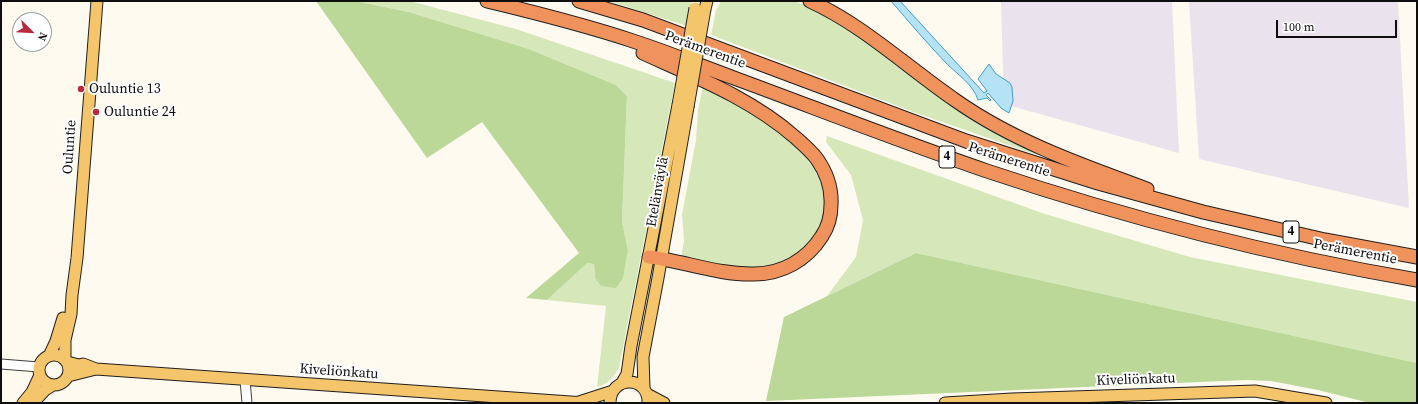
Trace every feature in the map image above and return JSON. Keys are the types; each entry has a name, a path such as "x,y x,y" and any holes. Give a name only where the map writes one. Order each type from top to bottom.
{"highway":[{"name":"Perämerentie","path":"487,1 553,17 635,41 913,145 1067,196 1197,234 1312,260 1417,280"},
{"name":"Perämerentie","path":"579,1 643,20 966,141 1098,183 1210,214 1325,240 1417,257"},
{"path":"810,1 849,22 955,100 980,116 1020,138 1064,157 1157,192 1166,202"},
{"path":"553,17 580,31 640,51 708,82 745,102 784,128 810,150 818,160 824,172 829,184 832,198 828,223 824,233 811,251 789,266 779,270 754,274 712,269 655,258"}],"main road":[{"name":"Ouluntie","path":"66,361 65,340 71,314 79,241 97,1"},
{"name":"Etelänväylä","path":"646,395 643,357 655,258 701,5"},
{"name":"Etelänväylä","path":"622,383 627,374 633,339 655,258"},
{"name":"Ouluntie","path":"49,356 72,296"},
{"path":"23,403 32,392 42,361 49,356 58,355 66,361 69,370 68,376 62,382 54,384 45,390 33,403"},
{"name":"Kiveliönkatu","path":"66,361 79,365 83,364 96,369 582,402 613,391"},
{"name":"Kiveliönkatu","path":"68,376 96,369"},
{"path":"40,371 45,382 54,384"},
{"path":"610,403 610,396 613,391 622,383 634,382 646,395 664,403"},
{"name":"Kiveliönkatu","path":"946,403 1012,399 1255,391 1326,403"}],"street":[{"path":"1,364 40,371"},
{"path":"245,380 247,403"}],"shaded area":[{"path":"1001,1 1172,1 1179,153 1004,104"},
{"path":"1189,1 1398,1 1409,208 1199,159"}],"green space":[{"path":"316,1 355,1 409,12 529,49 616,85 627,96 622,222 628,250 623,278 616,288 601,286 595,278 594,264 587,263 547,300 526,298 579,253 482,122 427,158"},
{"path":"355,1 408,1 421,4 516,29 675,83 619,368 612,378 601,386 597,387 606,306 547,300 586,263 594,264 595,278 628,250 622,222 627,96 616,85 529,49 409,12"},
{"path":"609,1 692,1 687,26"},
{"path":"721,1 794,1 813,8 1038,152 1037,155 916,113 711,35 716,10"},
{"path":"703,86 756,115 782,133 804,153 817,173 822,185 824,198 825,210 823,222 818,234 810,244 795,256 784,262 768,267 735,268 681,257 684,241 682,215 696,140 698,110"},
{"path":"827,136 1045,214 1190,257 1417,302 1417,363 916,253 827,296 856,257 863,220 851,175 826,142"},
{"path":"916,253 1417,363 1417,403 1370,403 1318,390 1271,381 1246,380 766,401 784,317"}],"water":[{"path":"891,1 900,1 984,93 987,91 978,79 989,64 996,74 1010,83 1012,87 1013,101 1009,113 1001,108 988,93 986,95 991,100 990,101 987,98 978,100 969,84 946,63"}],"place":[{"name":"Ouluntie 13","path":"81,89"},
{"name":"Ouluntie 24","path":"96,112"}]}
